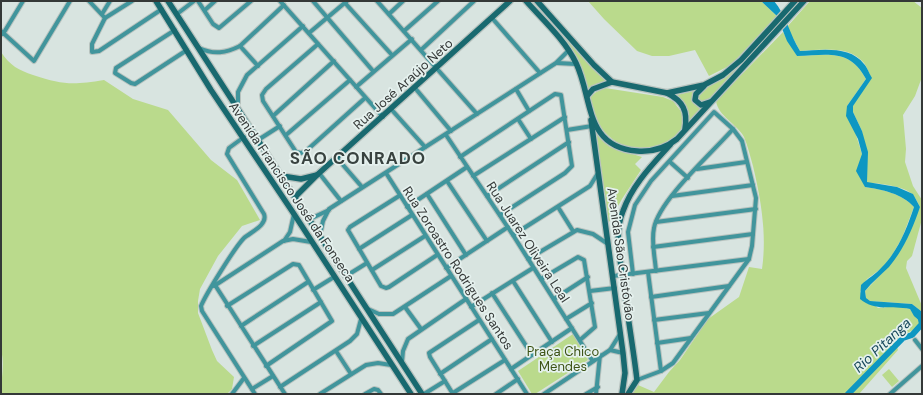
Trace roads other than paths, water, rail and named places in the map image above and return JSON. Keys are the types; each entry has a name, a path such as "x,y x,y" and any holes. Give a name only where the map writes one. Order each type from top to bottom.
{"main road":[{"name":"Avenida Francisco José da Fonseca","path":"156,1 411,394"},
{"name":"Avenida Francisco José da Fonseca","path":"168,1 310,219 356,294 423,394"},
{"name":"Rua José Araújo Neto","path":"295,197 318,174 492,18 504,4 510,1"},
{"path":"526,1 569,50 588,96 591,118 604,137 626,150 651,151 673,142 712,101 775,28 793,3"},
{"path":"537,1 594,65 612,82"},
{"path":"712,101 701,105 696,103 696,94 704,85 731,69 804,1"},
{"path":"588,96 598,87 612,82 667,93 677,98 684,106 686,114 685,129"},
{"path":"667,93 704,85"},
{"path":"232,120 239,112"},
{"name":"Avenida São Cristóvão","path":"591,118 623,353 623,391"},
{"name":"Avenida São Cristóvão","path":"637,380 618,238 622,212 636,185 673,142"},
{"path":"282,176 301,179 318,174"},
{"path":"344,290 350,289 352,286"},
{"path":"348,297 351,292 356,294"},
{"path":"628,394 637,380"},
{"path":"623,391 632,387"}],"street":[{"path":"24,1 2,33 34,62 70,1"},
{"path":"89,1 105,18"},
{"path":"102,14 110,1"},
{"path":"132,1 105,18 92,44 91,50 95,52 99,51 162,9"},
{"path":"177,14 194,1"},
{"path":"198,1 213,24 219,28 250,1"},
{"path":"205,10 216,1"},
{"path":"280,1 383,117"},
{"path":"313,1 373,71"},
{"path":"377,1 477,114"},
{"path":"389,14 403,1"},
{"path":"404,31 438,1"},
{"path":"421,50 474,1"},
{"path":"309,34 346,2 392,55"},
{"path":"197,47 206,51 220,53 240,46 284,5"},
{"path":"492,18 540,73"},
{"path":"239,112 238,92 240,85 247,75 302,26"},
{"path":"175,30 116,68 115,73 135,84 187,50"},
{"path":"356,87 412,39"},
{"path":"318,44 263,93 263,101 296,152 303,153 365,98"},
{"path":"240,46 258,66"},
{"path":"310,219 330,210 341,201 516,90 556,63 569,50"},
{"path":"273,116 334,61"},
{"path":"556,63 576,64"},
{"path":"286,135 350,80"},
{"path":"415,88 451,131"},
{"path":"516,90 529,111"},
{"path":"460,157 558,93 563,99 573,163 570,168 500,215"},
{"path":"391,109 425,147"},
{"path":"633,274 628,242 632,213 642,194 714,112 733,129 742,141 746,162 753,185 756,198 756,209 749,259 673,363 660,372 637,380"},
{"path":"473,176 565,117"},
{"path":"518,119 531,139"},
{"path":"258,140 280,126"},
{"path":"567,130 592,126"},
{"path":"656,271 653,233 656,222 671,196 733,129"},
{"name":"Rua Juarez Oliveira Leal","path":"446,135 508,227 592,360"},
{"path":"244,137 229,148 226,154 264,214 264,220 262,224 241,242 202,304 202,311 255,394"},
{"path":"487,196 569,142"},
{"path":"337,158 362,188"},
{"path":"670,162 688,178"},
{"path":"696,169 746,162"},
{"path":"407,207 467,167"},
{"path":"513,235 590,186 598,172"},
{"name":"Rua Zoroastro Rodrigues Santos","path":"386,173 399,196 527,394"},
{"path":"318,174 341,201"},
{"path":"447,181 487,241"},
{"path":"671,196 753,185"},
{"path":"427,194 466,255"},
{"path":"399,196 349,228 348,232 381,286 388,288 437,255"},
{"path":"558,207 573,231"},
{"path":"656,222 756,209"},
{"path":"320,235 323,221 330,210"},
{"path":"214,286 283,241 290,232 294,214"},
{"path":"359,249 412,215"},
{"path":"446,268 508,227"},
{"path":"528,259 573,231 588,232 609,246"},
{"path":"654,247 753,234"},
{"path":"372,270 425,236"},
{"path":"283,241 293,239 311,242"},
{"path":"541,279 578,257 584,260 592,303 594,329 580,340"},
{"path":"613,276 749,259"},
{"path":"346,276 367,263"},
{"path":"227,306 294,264 298,265 313,290 331,315 332,322 266,366"},
{"path":"471,307 533,268"},
{"path":"648,272 660,372"},
{"path":"366,308 375,312 393,314 451,276"},
{"path":"313,290 334,277"},
{"path":"554,300 588,278"},
{"path":"513,281 552,342"},
{"path":"241,326 308,282"},
{"path":"214,286 285,394"},
{"path":"651,297 729,286"},
{"path":"590,291 615,288"},
{"path":"492,293 532,355"},
{"path":"402,363 403,351 407,340 466,299"},
{"path":"253,346 322,302"},
{"path":"566,319 592,303"},
{"path":"405,307 421,329"},
{"path":"654,320 710,313"},
{"path":"280,387 355,337 361,319"},
{"path":"479,320 430,353 430,357 453,394 505,360"},
{"path":"511,369 572,328"},
{"path":"544,394 592,360 610,350 620,334"},
{"path":"657,343 691,338"},
{"path":"440,374 492,339"},
{"path":"915,340 922,349"},
{"path":"610,350 623,353"},
{"path":"336,351 351,374"},
{"path":"596,394 598,387 600,355"},
{"path":"320,394 369,364 391,365"},
{"path":"890,394 922,366"},
{"path":"252,389 273,376"},
{"path":"232,394 244,378"},
{"path":"496,394 518,379"},
{"path":"423,394 445,381"},
{"path":"586,394 598,387"},
{"path":"365,394 374,388 381,394"}],"water":[{"name":"Rio Pitanga","path":"761,1 774,1 782,12 800,51 834,50 851,54 864,64 872,78 853,106 853,112 862,131 868,152 867,182 897,187 913,194 920,207 904,246 889,267 865,291 866,298 870,301 912,304 921,311 922,323 914,316 910,309 878,307 866,303 860,299 861,285 880,270 893,254 905,231 914,207 898,195 865,187 856,171 862,154 858,139 846,116 847,106 866,79 860,69 853,62 845,58 828,55 797,56 787,41 777,16"}],"waterway":[{"name":"Rio Pitanga","path":"848,394 903,338 912,335 922,324 920,315"}],"district":[{"name":"SÃO CONRADO","path":"358,158"}],"park label":[{"name":"Praça Chico Mendes","path":"563,358"}]}
